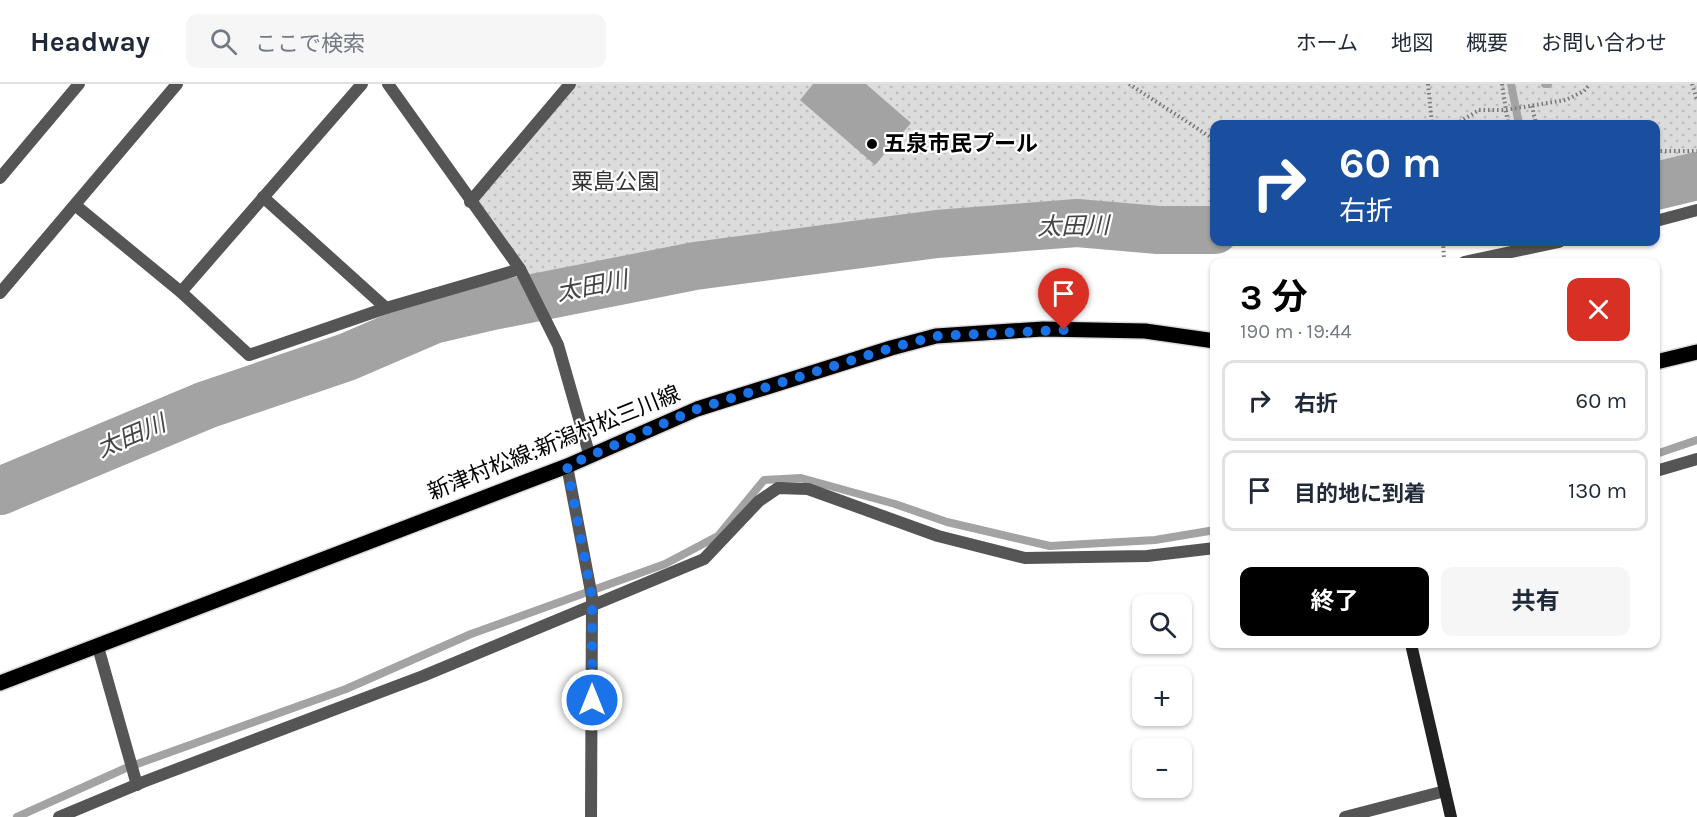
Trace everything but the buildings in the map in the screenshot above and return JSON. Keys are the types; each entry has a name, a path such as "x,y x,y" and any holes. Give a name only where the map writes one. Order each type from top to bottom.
{"main road":[{"name":"新津村松線;新潟村松三川線","path":"0,683 590,457 697,409 936,336 1043,329 1145,331 1210,340"},
{"path":"1660,361 1697,352"},
{"path":"1413,648 1451,817"}],"street":[{"path":"0,178 79,84"},
{"path":"0,293 177,84"},
{"path":"180,292 362,84"},
{"path":"388,84 520,269 558,345 590,457"},
{"path":"470,202 570,84"},
{"path":"263,197 386,308"},
{"path":"75,205 180,292 249,355 386,308 520,269"},
{"path":"1660,220 1697,210"},
{"path":"1483,258 1540,246"},
{"path":"1660,470 1697,459"},
{"path":"567,466 592,607 591,817"},
{"path":"59,817 423,676 704,560 759,501 778,488 808,489 938,536 1025,558 1147,556 1210,549"},
{"path":"98,647 137,785"},
{"path":"1345,817 1445,791"}],"path":[{"path":"1129,84 1210,137"},
{"path":"1428,84 1432,120"},
{"path":"1503,84 1507,120"},
{"path":"1463,120 1479,110 1504,110 1566,100 1584,91 1590,84"},
{"path":"1692,84 1697,100"},
{"path":"1532,106 1535,120"},
{"path":"1660,151 1697,151"}],"green space":[{"name":"粟島公園","path":"570,84 1697,84 1697,176 1660,185 1660,120 1210,120 1210,230 1158,230 1077,223 937,234 695,266 602,285 532,293 470,202"}],"shaded area":[{"name":"五泉市民プール","path":"813,84 866,84 911,123 875,165 800,100"}],"waterway":[{"path":"1511,84 1518,120"},
{"name":"太田川","path":"1660,185 1697,176"},
{"name":"太田川","path":"0,491 206,405 347,357 433,320 493,306 695,266 937,234 1077,223 1158,230 1210,230"},
{"path":"1660,453 1697,440"},
{"path":"17,817 126,768 346,689 471,634 665,564 718,536 764,480 801,478 895,504 947,522 1050,546 1155,540 1210,531"}],"place":[{"name":"五泉市民プール","path":"872,144"}],"route":[{"path":"592,700 592,597 567,466 697,409 808,376 891,348 936,336 1043,329 1064,330"}]}
